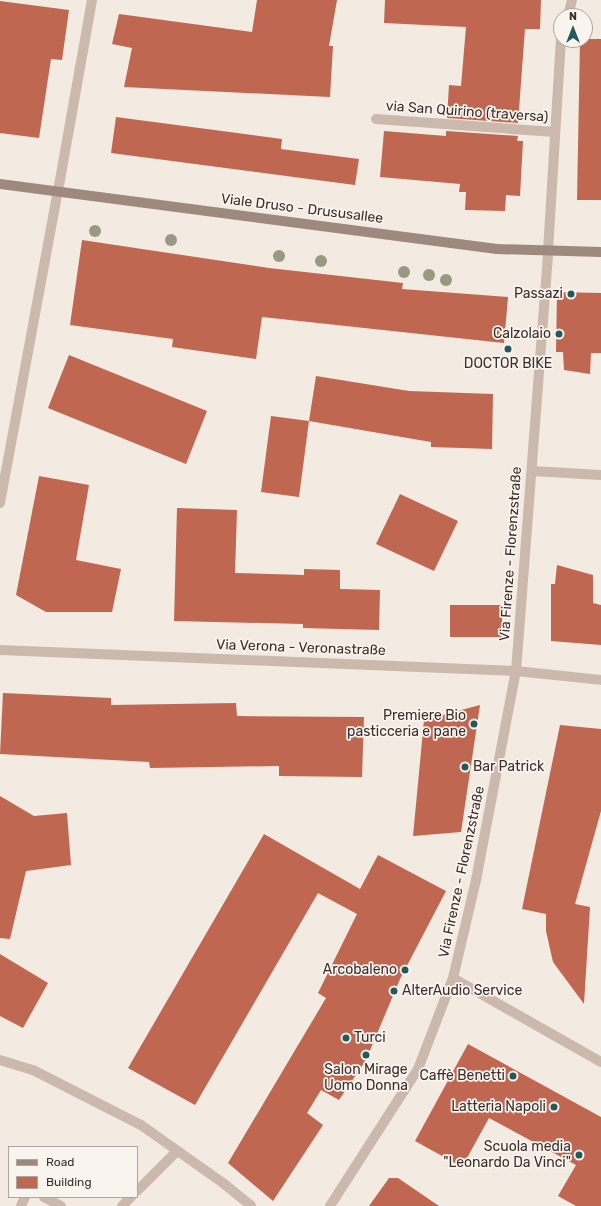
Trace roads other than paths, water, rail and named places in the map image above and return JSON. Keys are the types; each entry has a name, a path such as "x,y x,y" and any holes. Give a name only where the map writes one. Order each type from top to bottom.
{"main road":[{"name":"Viale Druso - Drususallee","path":"0,184 497,249 601,252"}],"street":[{"path":"0,503 92,0"},
{"name":"Via Firenze - Florenzstraße","path":"330,1206 418,1069 453,978 479,866 516,671 532,471 561,48"},
{"name":"via San Quirino (traversa)","path":"376,119 556,132"},
{"path":"532,471 601,475"},
{"name":"Via Verona - Veronastraße","path":"0,650 516,671 601,680"},
{"path":"453,978 601,1062"},
{"path":"0,1060 32,1070 141,1125 251,1206"},
{"path":"138,1190 177,1151"},
{"path":"46,1198 61,1206"},
{"path":"122,1206 130,1198"}],"place":[{"name":"Passazi","path":"571,294"},
{"name":"Calzolaio","path":"559,334"},
{"name":"DOCTOR BIKE","path":"508,349"},
{"name":"Premiere Bio pasticceria e pane","path":"474,724"},
{"name":"Bar Patrick","path":"465,767"},
{"name":"Arcobaleno","path":"405,970"},
{"name":"AlterAudio Service","path":"394,991"},
{"name":"Turci","path":"346,1038"},
{"name":"Salon Mirage Uomo Donna","path":"366,1055"},
{"name":"Caffè Benetti","path":"513,1076"},
{"name":"Latteria Napoli","path":"554,1107"},
{"name":"Scuola media \"Leonardo Da Vinci\"","path":"579,1155"}]}
